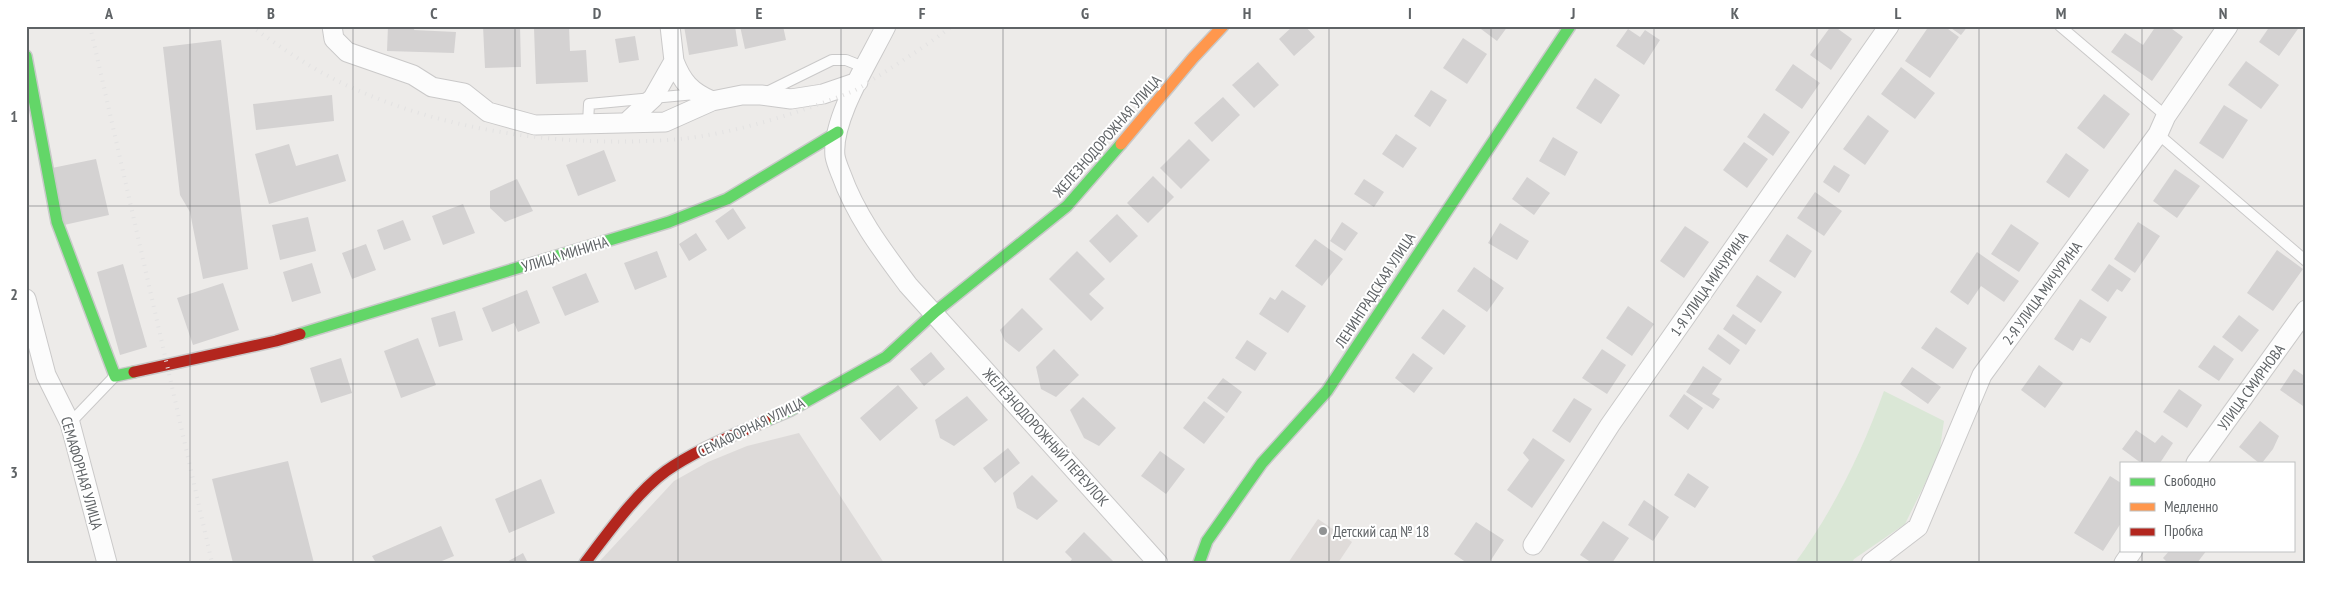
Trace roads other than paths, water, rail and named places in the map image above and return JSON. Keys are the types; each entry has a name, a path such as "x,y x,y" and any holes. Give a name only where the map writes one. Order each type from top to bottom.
{"street":[{"path":"670,26 674,61 680,78 703,98"},
{"name":"ЖЕЛЕЗНОДОРОЖНЫЙ ПЕРЕУЛОК","path":"886,26 862,75 838,132 835,157 855,208 873,238 908,285 935,312 1158,563"},
{"name":"ЖЕЛЕЗНОДОРОЖНАЯ УЛИЦА","path":"935,312 1067,206 1106,163 1193,58 1224,26"},
{"name":"ЛЕНИНГРАДСКАЯ УЛИЦА","path":"1199,563 1208,541 1262,463 1327,391 1570,26"},
{"name":"1-Я УЛИЦА МИЧУРИНА","path":"1533,545 1610,425 1889,26"},
{"name":"2-Я УЛИЦА МИЧУРИНА","path":"1871,563 1918,527 1982,375 2158,134 2166,116 2228,26"},
{"path":"333,33 347,52 413,74 432,87 464,94 488,112 535,125 665,122 703,98 761,95 791,99 823,94 862,75"},
{"path":"26,56 57,222 115,376"},
{"path":"626,123 653,98 674,61"},
{"name":"УЛИЦА МИНИНА","path":"115,376 276,341 669,222 727,199 838,132"},
{"name":"СЕМАФОРНАЯ УЛИЦА","path":"26,299 46,375 70,423 107,563"},
{"name":"УЛИЦА СМИРНОВА","path":"2197,462 2306,310"},
{"name":"СЕМАФОРНАЯ УЛИЦА","path":"585,563 611,529 665,472 701,450 791,410 886,357 935,312"},
{"path":"2124,563 2132,552"}],"lane":[{"path":"2060,26 2166,116"},
{"path":"761,95 832,60 846,60 862,75"},
{"path":"588,123 589,104 653,98 703,98"},
{"path":"2158,134 2306,261"},
{"path":"70,423 115,376"}],"railway":[{"path":"90,26 212,563"},
{"path":"251,26 330,77 370,96 412,111 500,132 591,141 680,139 744,127 789,114 851,92 917,51 952,26"}],"place":[{"name":"Детский сад № 18","path":"1323,531"}]}
